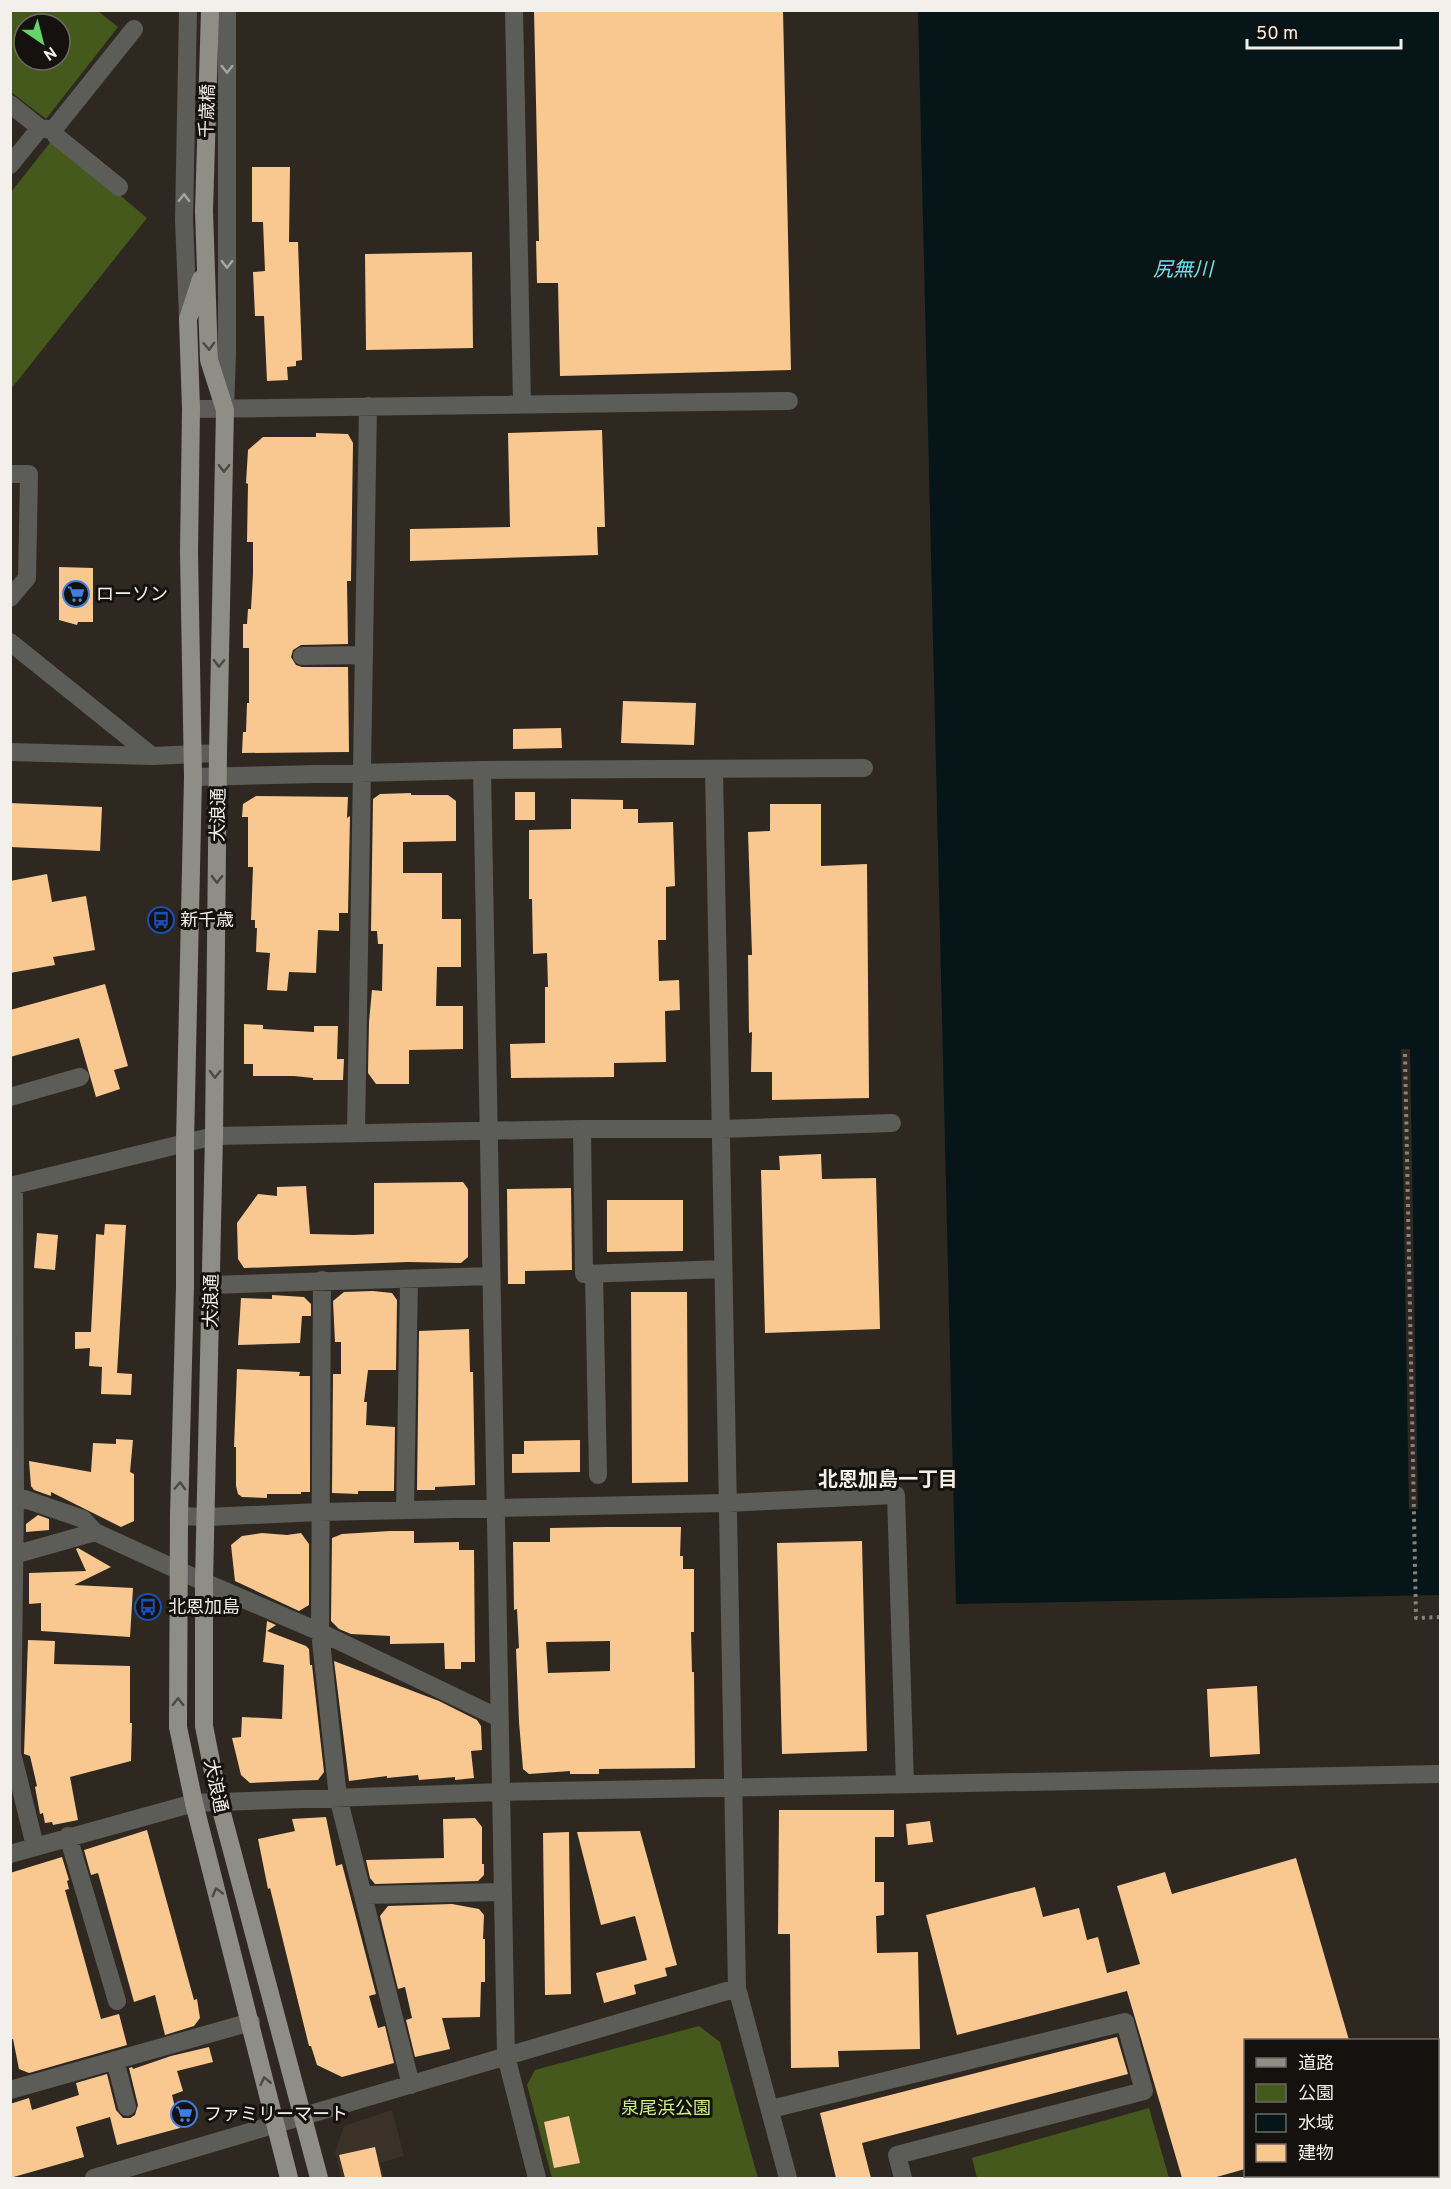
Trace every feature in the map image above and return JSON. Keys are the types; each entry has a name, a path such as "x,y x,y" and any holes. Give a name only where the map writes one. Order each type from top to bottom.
{"main road":[{"name":"千歳橋","path":"206,266 204,212 210,10"},
{"path":"188,319 206,266"},
{"name":"大浪通","path":"206,266 210,365 225,410 218,753 214,1136 204,1582 204,1726 219,1802 319,2178"},
{"name":"大浪通","path":"188,319 191,410 189,552 193,777 179,1516 178,1727 194,1803 289,2178"}],"street":[{"path":"188,10 183,220 188,319"},
{"path":"225,410 227,10"},
{"path":"514,10 522,404"},
{"path":"10,165 46,129 134,29"},
{"path":"10,104 56,136 119,187"},
{"path":"191,410 789,401"},
{"path":"356,1132 368,406"},
{"path":"10,474 29,474 27,578 10,598"},
{"path":"10,642 152,756"},
{"path":"302,656 364,655"},
{"path":"10,752 152,756 218,753"},
{"path":"193,777 482,770 864,768"},
{"path":"714,769 737,1988 788,2178"},
{"path":"482,770 506,2056 537,2178"},
{"path":"10,1097 80,1077"},
{"path":"34,1846 11,1753 12,1186 214,1136 356,1132 722,1129 892,1123"},
{"path":"582,1129 584,1274 723,1269"},
{"path":"594,1274 598,1475"},
{"path":"211,1285 491,1276"},
{"path":"322,1280 320,1632 338,1797 411,2085"},
{"path":"405,1510 409,1280"},
{"path":"13,1495 83,1520 95,1532 320,1632 499,1718"},
{"path":"179,1516 727,1503 896,1495 905,1784"},
{"path":"12,1555 95,1532"},
{"path":"10,1854 68,1836 194,1803 501,1792 1440,1774"},
{"path":"68,1836 117,2001"},
{"path":"364,1895 502,1892"},
{"path":"94,2178 737,1988"},
{"path":"11,2088 251,2022"},
{"path":"771,2109 1125,2022 1144,2091 897,2155 903,2178"},
{"path":"115,2060 128,2107"}],"path":[{"path":"1405,1054 1416,1618 1440,1617"}],"shaded area":[{"path":"392,2110 404,2156 380,2163 384,2178 341,2178 335,2152 344,2126"}],"green space":[{"path":"10,11 98,11 118,27 46,119 11,92"},
{"path":"53,139 147,218 11,389 11,192"},
{"name":"泉尾浜公園","path":"699,2026 720,2042 758,2178 552,2178 527,2085 535,2070"},
{"path":"1149,2108 1169,2178 977,2178 972,2158"}],"water":[{"name":"尻無川","path":"918,11 1440,11 1440,1595 956,1604"}],"pier":[{"path":"1401,1049 1410,1049 1418,1509 1409,1509"}],"building":[{"path":"534,10 783,10 791,370 560,376 558,283 537,283 536,241 539,241"},
{"path":"252,167 290,167 289,242 298,242 302,360 296,361 296,366 287,367 288,380 267,381 264,316 255,316 253,272 265,271 263,222 252,222"},
{"path":"472,252 473,348 366,350 365,254"},
{"path":"602,430 605,527 597,527 598,555 410,561 410,529 510,527 508,433"},
{"path":"316,433 348,434 353,443 351,581 347,581 348,644 301,645 293,650 291,657 296,665 302,667 348,667 349,752 242,753 243,732 246,732 247,703 249,703 249,648 243,648 243,624 247,624 248,609 251,609 253,574 253,542 247,542 248,450 263,437 316,437"},
{"name":"ローソン","path":"59,567 93,568 93,622 78,622 77,625 59,620"},
{"path":"623,701 696,703 694,745 621,743"},
{"path":"561,728 562,748 513,749 513,729"},
{"path":"515,792 535,792 535,820 515,820"},
{"path":"411,793 411,795 448,795 456,801 456,841 403,842 403,873 442,873 442,919 461,919 461,967 437,967 436,1006 463,1006 463,1049 409,1050 409,1084 376,1084 368,1073 369,1022 372,990 382,991 383,944 378,944 377,931 371,931 373,799 380,794"},
{"path":"256,796 348,797 347,818 350,816 348,913 339,913 339,931 318,930 316,973 289,972 287,991 267,990 270,953 256,952 257,928 255,928 255,920 251,920 253,867 248,867 248,817 242,817 243,804"},
{"path":"571,799 623,800 623,809 638,809 638,823 673,822 675,886 666,887 666,940 658,940 659,981 679,980 680,1010 665,1011 666,1062 614,1063 614,1077 511,1078 510,1044 545,1043 547,953 533,954 532,899 529,899 529,830 571,829"},
{"path":"10,803 102,807 100,851 10,847"},
{"path":"770,804 821,804 821,866 867,864 869,1098 772,1100 772,1072 751,1072 752,1032 749,1033 748,955 752,955 748,832 770,831"},
{"path":"47,874 52,902 86,896 95,950 53,957 55,965 10,973 10,881"},
{"path":"105,984 128,1066 114,1070 120,1089 96,1097 79,1038 10,1057 10,1010"},
{"path":"244,1024 263,1025 263,1029 314,1032 314,1026 338,1026 337,1059 344,1059 343,1080 313,1080 313,1078 294,1076 253,1076 253,1064 244,1064"},
{"path":"821,1154 822,1179 876,1178 880,1329 765,1333 761,1170 780,1170 779,1156"},
{"path":"463,1182 468,1189 468,1257 461,1263 408,1262 244,1268 238,1259 237,1223 258,1194 277,1196 277,1187 306,1186 310,1234 354,1235 374,1234 374,1183"},
{"path":"571,1188 572,1270 525,1271 525,1284 508,1284 507,1189"},
{"path":"607,1200 683,1200 683,1251 607,1252"},
{"path":"105,1224 126,1225 117,1373 132,1374 131,1395 101,1394 102,1367 89,1366 90,1348 75,1349 75,1332 91,1332 96,1234 104,1235"},
{"path":"37,1233 58,1235 55,1270 34,1268"},
{"path":"344,1292 392,1293 397,1300 396,1370 368,1370 364,1402 367,1402 366,1425 395,1427 394,1491 358,1491 358,1494 332,1493 333,1374 341,1374 341,1342 335,1342 333,1301"},
{"path":"631,1292 687,1292 688,1482 632,1483"},
{"path":"272,1295 304,1297 311,1304 311,1316 302,1316 300,1343 238,1345 241,1298 272,1299"},
{"path":"469,1329 470,1372 473,1372 475,1485 417,1490 419,1331"},
{"path":"237,1369 300,1372 299,1376 310,1376 310,1492 267,1494 267,1498 242,1497 238,1494 236,1447 234,1447"},
{"path":"116,1439 133,1440 130,1472 134,1474 134,1521 121,1527 51,1492 51,1496 34,1490 31,1486 29,1461 91,1472 93,1443 116,1444"},
{"path":"580,1440 580,1472 512,1473 512,1454 524,1454 524,1441"},
{"path":"38,1515 49,1519 49,1530 26,1532 26,1524"},
{"path":"681,1527 680,1556 683,1556 683,1569 694,1569 694,1632 691,1632 692,1672 694,1672 695,1768 599,1769 599,1774 570,1774 570,1771 529,1774 523,1769 516,1649 519,1648 517,1609 514,1610 513,1542 550,1542 550,1528","holes":["610,1641 610,1671 548,1673 546,1642"]},
{"path":"414,1531 414,1543 459,1542 459,1550 474,1550 475,1662 461,1662 461,1669 445,1669 444,1643 390,1644 390,1636 351,1634 339,1629 331,1621 332,1538 342,1534"},
{"path":"262,1533 287,1535 301,1533 309,1544 309,1605 299,1611 235,1581 231,1545 242,1536"},
{"path":"862,1541 867,1751 782,1754 777,1543"},
{"path":"78,1548 111,1567 74,1585 133,1588 130,1637 41,1631 41,1603 29,1604 29,1573 86,1571 76,1549"},
{"path":"267,1621 276,1625 267,1631 309,1649 324,1772 318,1780 250,1783 241,1775 232,1738 241,1737 242,1717 282,1719 284,1665 263,1662"},
{"path":"28,1640 55,1641 54,1664 130,1666 131,1761 70,1777 78,1820 53,1825 52,1822 45,1823 43,1813 40,1814 35,1787 37,1786 30,1756 24,1754"},
{"path":"334,1661 439,1701 477,1720 481,1726 482,1750 471,1751 474,1778 419,1780 418,1775 349,1781"},
{"path":"1257,1686 1260,1754 1210,1757 1207,1689"},
{"path":"779,1810 894,1810 894,1837 875,1837 875,1882 884,1882 884,1915 876,1916 877,1953 918,1952 920,2049 838,2051 839,2067 791,2068 790,1934 778,1934"},
{"path":"326,1817 336,1866 342,1864 376,1994 369,1996 378,2028 385,2026 394,2063 342,2077 317,2065 311,2046 309,2046 270,1888 268,1889 258,1839 295,1831 292,1819"},
{"path":"475,1818 482,1827 482,1864 484,1864 484,1875 478,1881 375,1884 370,1878 366,1860 444,1858 443,1819"},
{"path":"930,1821 933,1842 908,1845 906,1824"},
{"path":"147,1830 194,2000 197,1999 200,2018 194,2026 165,2035 155,1995 134,2002 98,1873 91,1875 84,1850"},
{"path":"640,1831 677,1965 665,1968 667,1976 634,1985 636,1994 604,2003 596,1973 647,1960 635,1916 601,1925 577,1832"},
{"path":"569,1832 571,1994 545,1995 543,1833"},
{"path":"62,1857 69,1880 67,1881 69,1889 65,1890 101,2019 119,2014 127,2045 29,2073 19,2069 13,2039 10,2040 10,1873"},
{"path":"1296,1858 1349,2039 1244,2039 1244,2169 1213,2178 1182,2178 1127,1991 957,2035 926,1915 1035,1887 1043,1917 1079,1908 1087,1940 1098,1937 1107,1973 1140,1964 1117,1886 1165,1872 1172,1894"},
{"path":"452,1904 479,1909 484,1915 485,1982 481,1982 480,2017 442,2018 450,2049 415,2057 406,2020 412,2018 405,1987 398,1989 380,1916 388,1906"},
{"path":"1117,2037 1128,2074 862,2143 871,2178 836,2178 820,2113"},
{"path":"209,2047 213,2062 177,2071 183,2091 172,2095 180,2128 117,2145 110,2117 76,2127 84,2157 10,2178 10,2104 29,2098 32,2110 79,2095 76,2083 107,2074 116,2110 123,2118 130,2118 135,2115 138,2105 129,2068 133,2069 171,2056"},
{"path":"569,2116 580,2163 554,2168 544,2122"},
{"path":"375,2147 382,2178 345,2178 339,2155"}],"place":[{"name":"ローソン","path":"76,594"},
{"name":"新千歳","path":"161,920"},
{"name":"北恩加島","path":"148,1607"},
{"name":"ファミリーマート","path":"184,2114"}],"district":[{"name":"北恩加島一丁目","path":"888,1479"}]}
